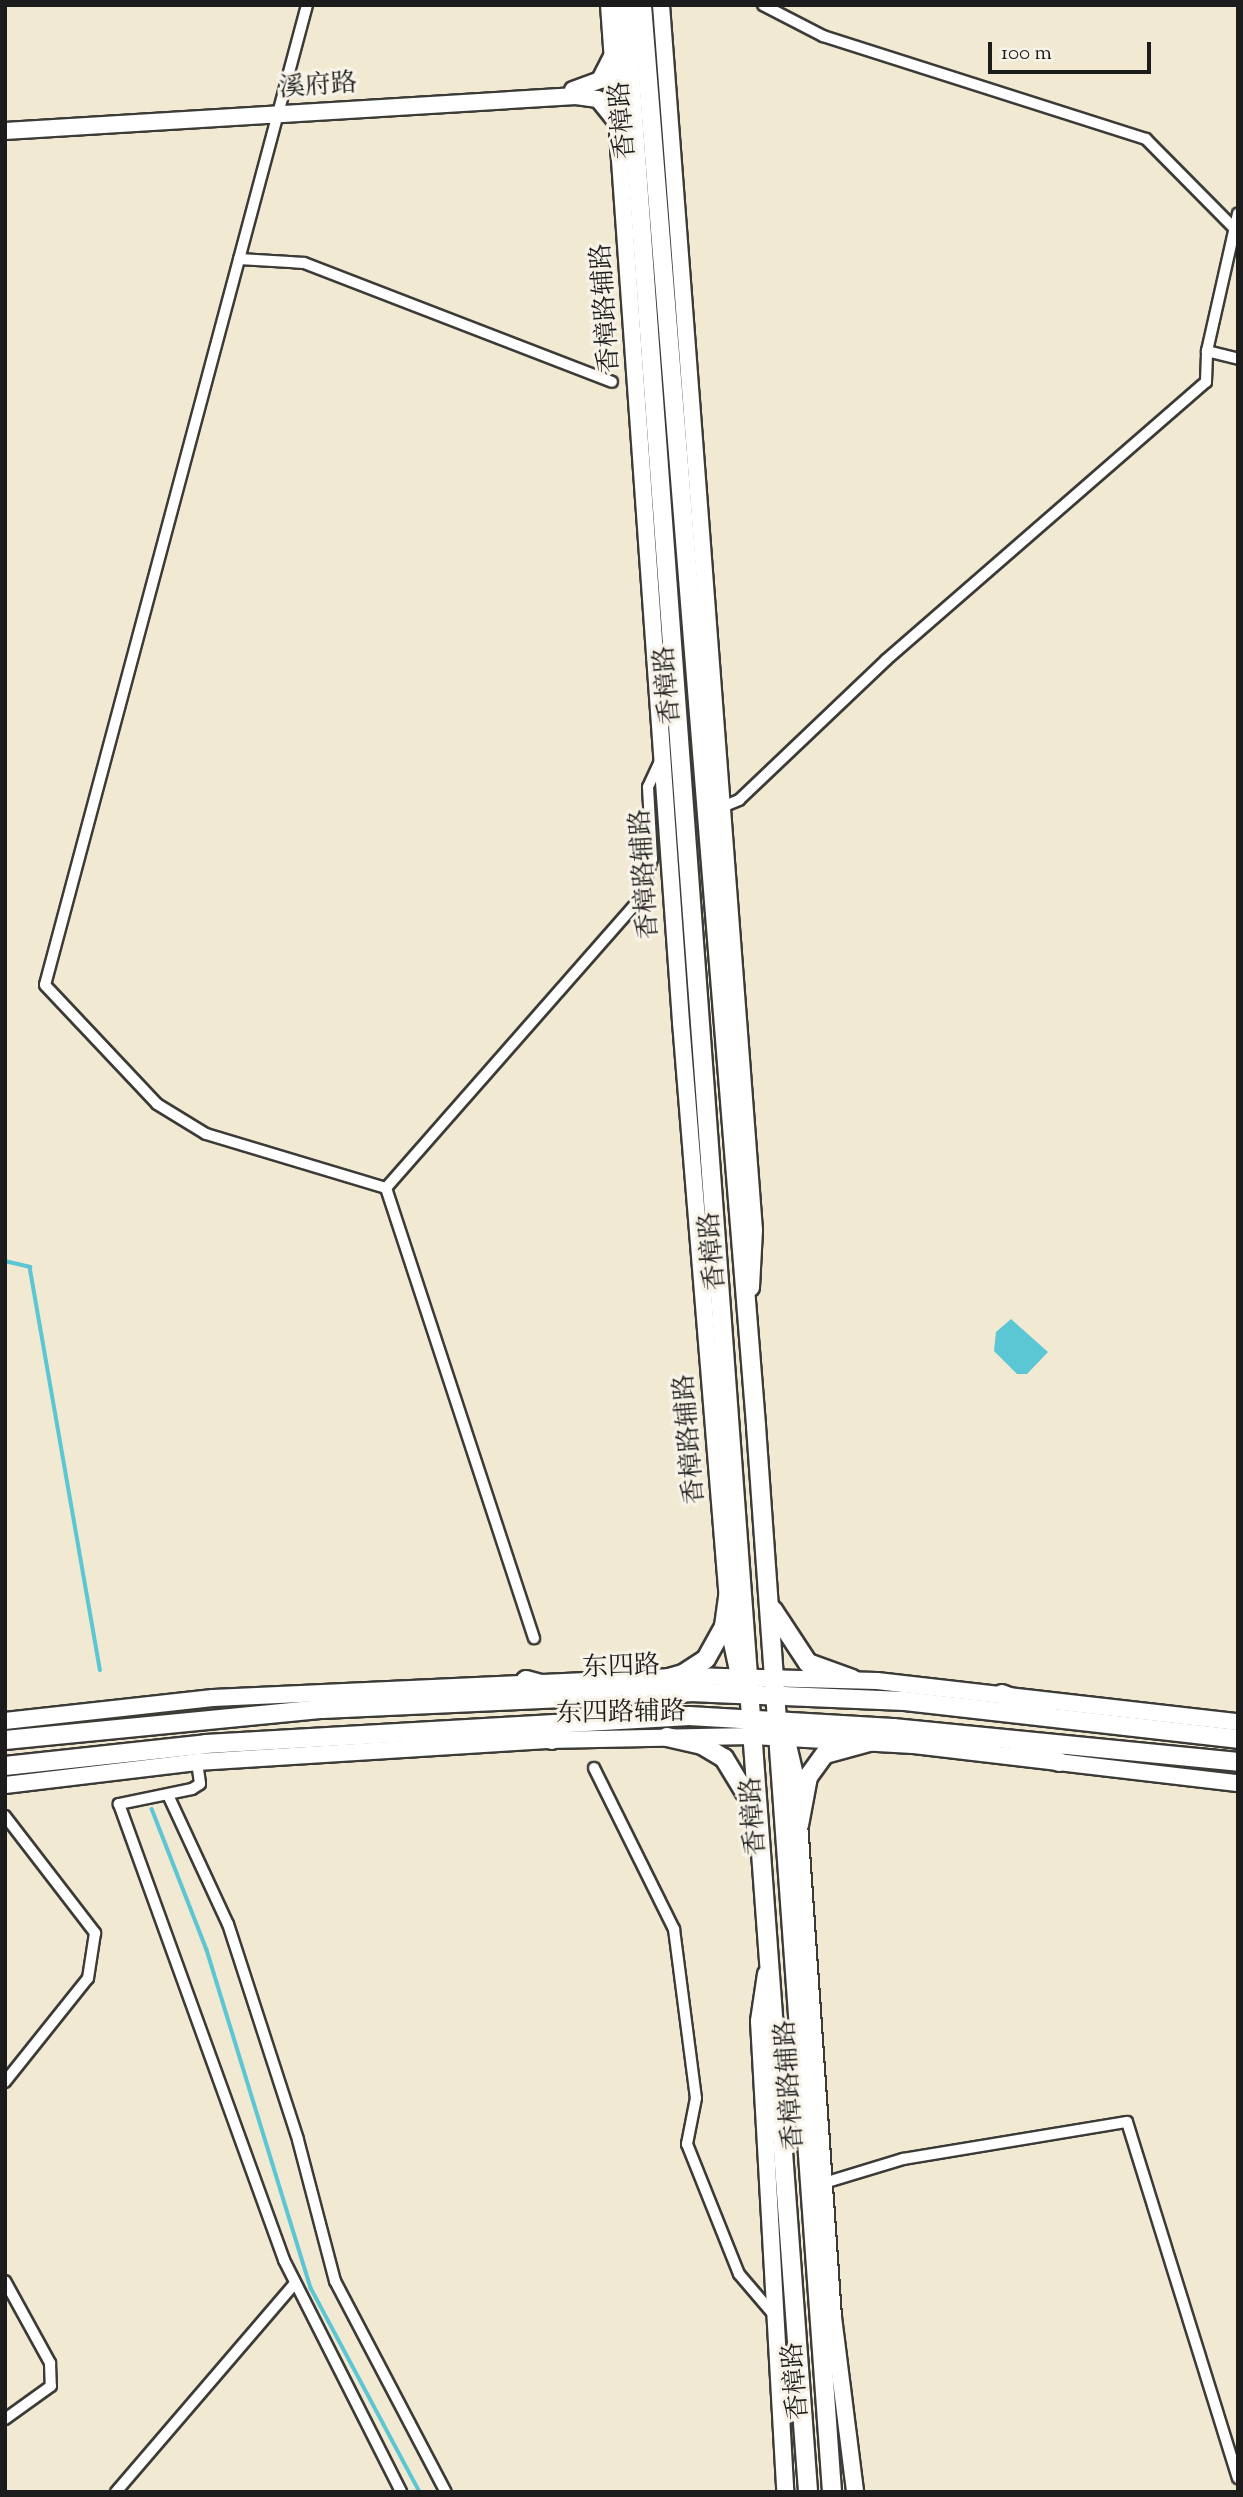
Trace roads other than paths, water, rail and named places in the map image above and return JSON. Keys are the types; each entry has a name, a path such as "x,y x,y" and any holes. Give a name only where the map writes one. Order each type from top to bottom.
{"main road":[{"name":"香樟路","path":"625,5 746,1685 753,1736 808,2492"},
{"name":"香樟路","path":"642,5 748,1322 774,1688 780,1728 832,2492"},
{"path":"660,686 669,623"},
{"path":"768,1593 800,1656 820,1671 852,1679"},
{"path":"613,1694 674,1676 714,1649 728,1596"},
{"path":"526,1680 583,1695"},
{"name":"东四路","path":"5,1740 188,1719 746,1685 1238,1739"},
{"path":"1002,1694 1068,1720"},
{"name":"东四路","path":"5,1766 165,1747 499,1726 750,1718 780,1728 932,1731 1238,1762"},
{"path":"499,1726 552,1740"},
{"path":"799,1825 804,1788 817,1763 859,1741 932,1731"},
{"path":"667,1737 702,1745 734,1769 758,1829"},
{"path":"995,1738 1059,1762"}],"street":[{"path":"307,5 45,985 157,1104 206,1134 386,1188"},
{"name":"香樟路辅路","path":"609,5 728,1596 746,1685"},
{"path":"661,5 754,1230 748,1322"},
{"path":"763,5 823,36 1146,139 1234,228"},
{"name":"溪府路","path":"5,131 584,89 600,80 612,52"},
{"name":"溪府路","path":"5,125 588,96 607,106 618,127"},
{"path":"720,807 739,800 886,660 1206,382 1206,351 1238,213"},
{"path":"239,259 304,263 612,382"},
{"path":"1206,351 1238,359"},
{"path":"386,1188 640,899 652,859 648,787 664,754"},
{"path":"386,1188 534,1638"},
{"name":"东四路辅路","path":"5,1721 127,1705 526,1680 674,1676 746,1685"},
{"path":"774,1688 852,1679 1238,1722"},
{"name":"香樟路辅路","path":"780,1728 799,1825 824,2183 855,2492"},
{"name":"东四路辅路","path":"5,1785 197,1762 552,1740 753,1736 780,1728 859,1741 1238,1783"},
{"path":"197,1762 200,1784 168,1795 119,1804 294,2284 401,2492"},
{"path":"594,1768 674,1929 695,2098 687,2144 739,2274 773,2314"},
{"path":"168,1795 228,1924 299,2140 335,2281 446,2492"},
{"path":"5,1816 95,1933 88,1978 5,2082"},
{"name":"香樟路","path":"768,1962 759,2021 775,2238 773,2314 785,2492"},
{"path":"824,2183 903,2159 1127,2122 1201,2343 1238,2478"},
{"path":"5,2281 50,2363 51,2386 5,2419"},
{"path":"116,2492 294,2284"}],"water":[{"path":"1011,1319 1048,1352 1027,1374 1017,1374 994,1351 996,1332"}],"waterway":[{"path":"5,1261 30,1267 100,1670"},
{"path":"152,1809 207,1950 311,2288 420,2492"}]}
